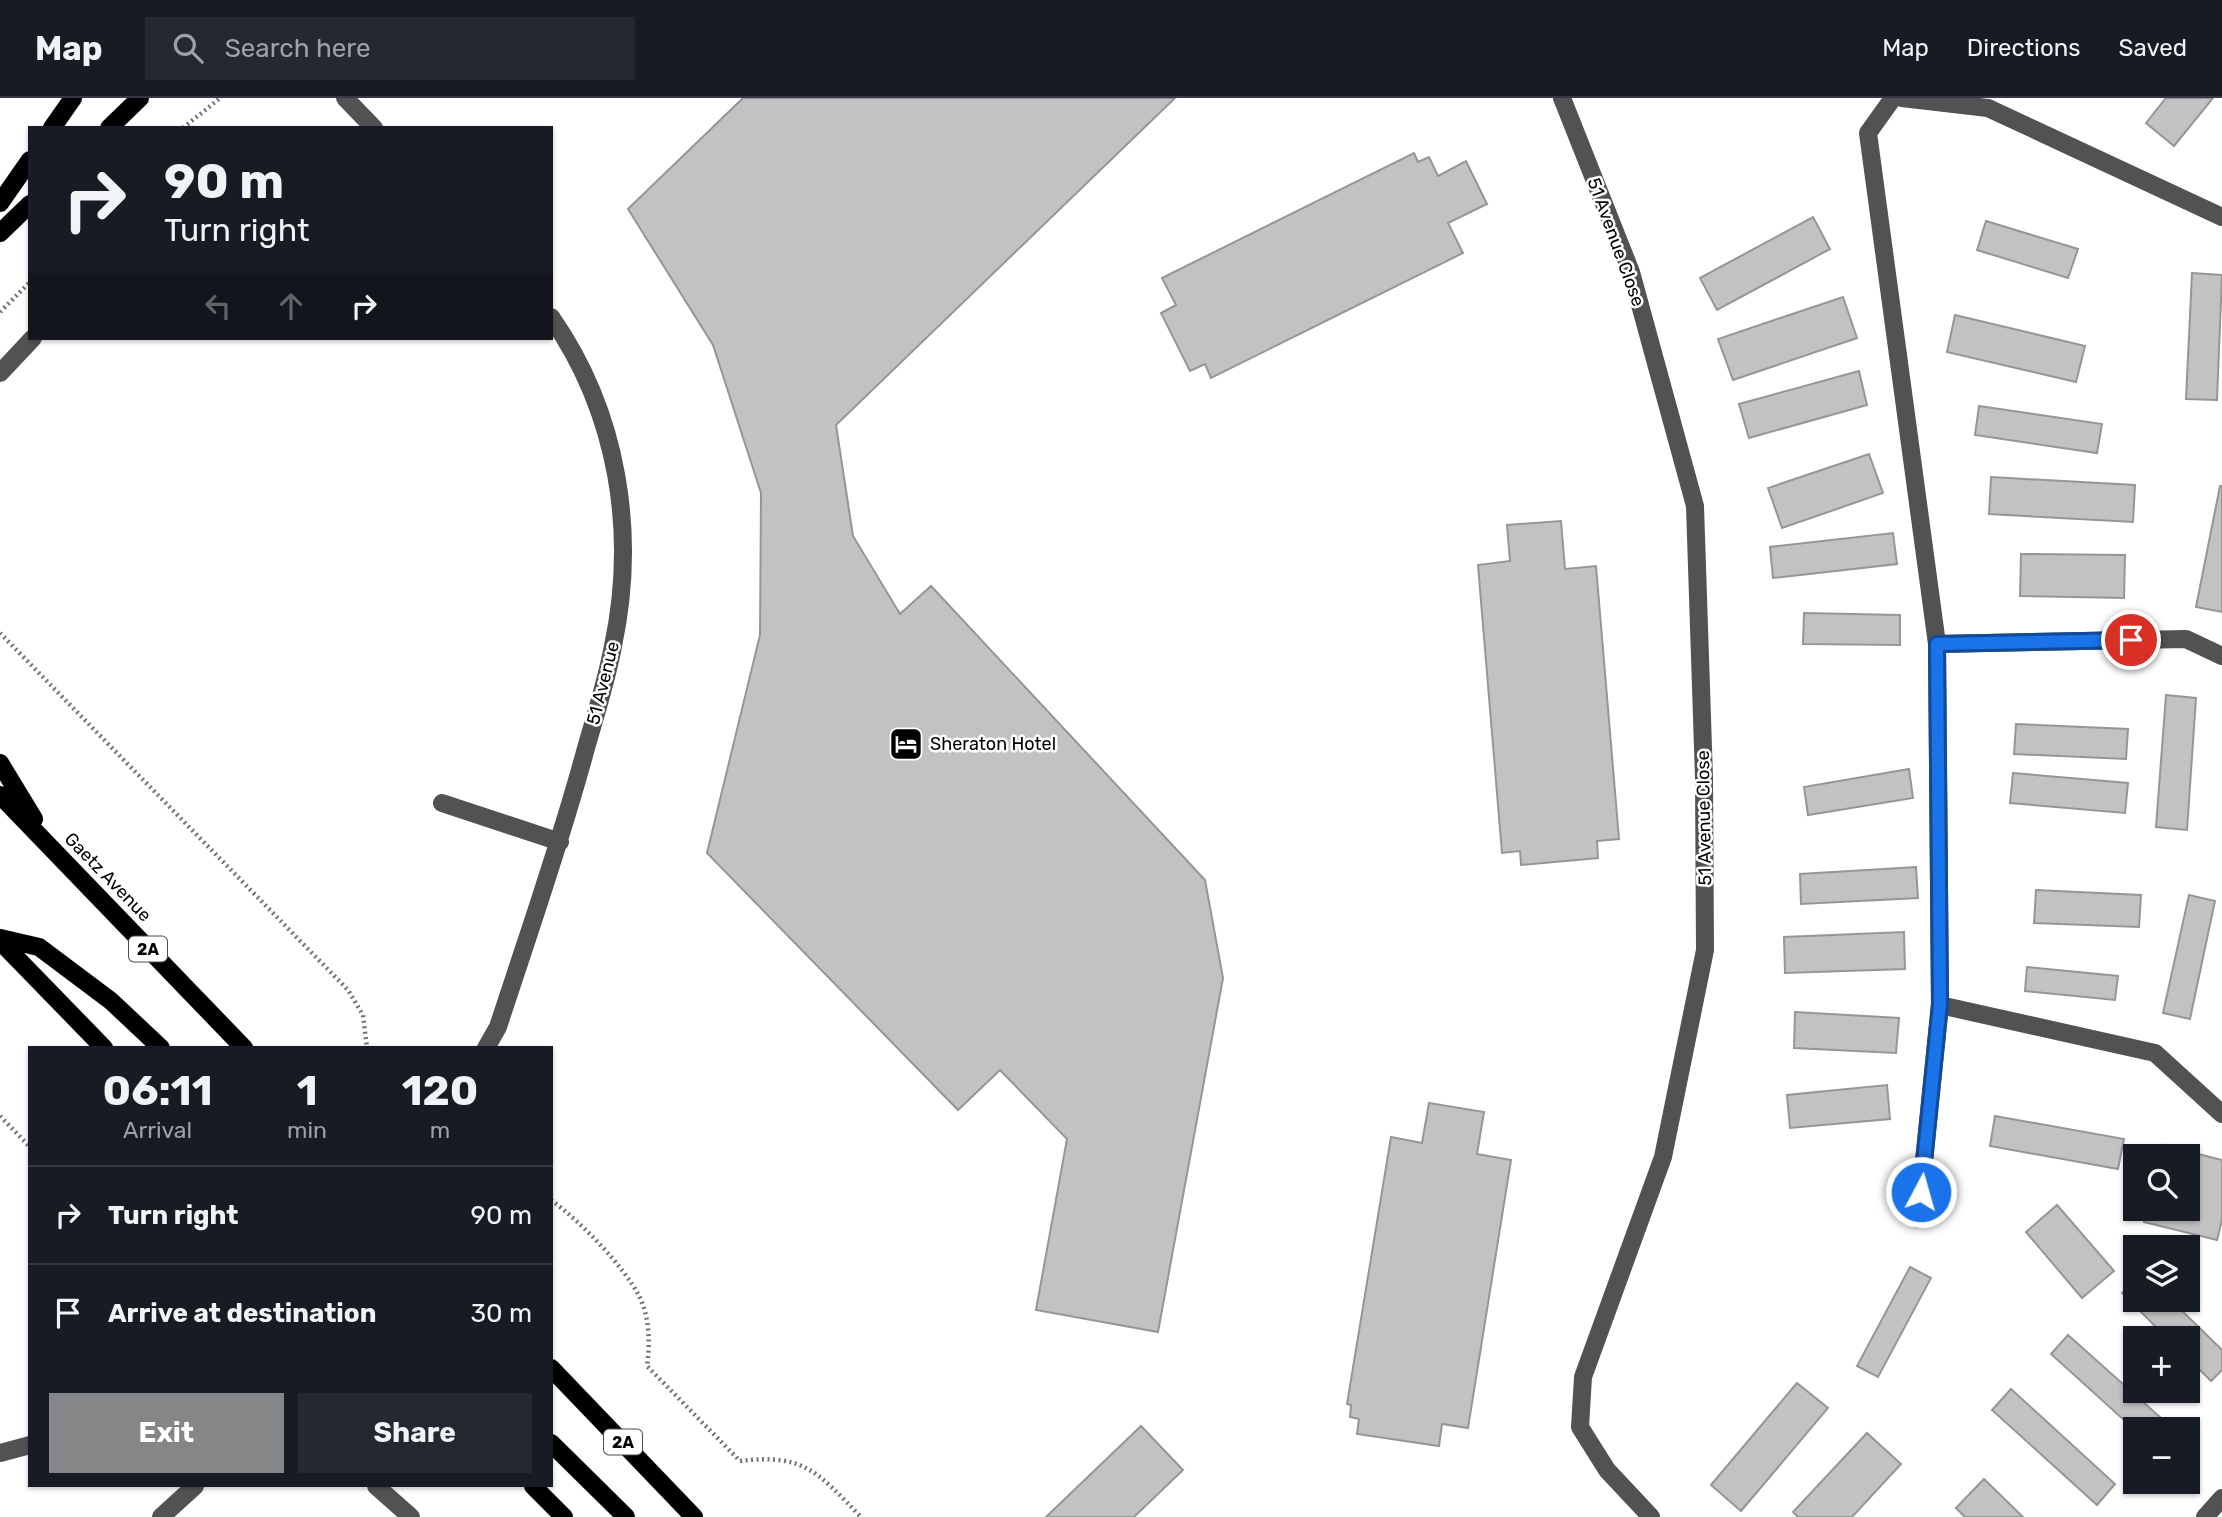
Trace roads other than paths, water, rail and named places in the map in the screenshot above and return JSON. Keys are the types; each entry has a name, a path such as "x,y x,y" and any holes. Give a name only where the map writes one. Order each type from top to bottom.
{"main road":[{"path":"53,126 72,98"},
{"path":"111,126 139,98"},
{"path":"0,203 28,163"},
{"path":"0,233 28,206"},
{"path":"0,763 51,849"},
{"name":"Gaetz Avenue","path":"0,795 242,1046"},
{"path":"0,939 102,1046"},
{"path":"0,939 39,947 111,1001 159,1046"},
{"name":"2A","path":"553,1370 694,1517"},
{"path":"553,1445 626,1517"},
{"path":"534,1487 564,1517"}],"street":[{"path":"345,98 372,126"},
{"name":"51 Avenue Close","path":"1562,98 1631,272 1695,506 1704,778 1705,950 1663,1157 1583,1377 1580,1427 1607,1470 1651,1517"},
{"path":"1893,98 1868,134 1937,644 1940,1004 1918,1219"},
{"path":"1902,98 1988,108 2222,217"},
{"name":"51 Avenue","path":"487,1046 498,1027 560,842 614,645 624,557 622,513 605,423 584,372 553,320"},
{"path":"0,373 31,340"},
{"path":"1937,644 2186,639 2222,656"},
{"path":"442,803 560,842"},
{"path":"1940,1004 2155,1054 2222,1114"},
{"path":"0,1452 28,1445"},
{"path":"161,1517 194,1487"},
{"path":"377,1487 411,1517"},
{"path":"2205,1517 2222,1498"}],"place":[{"name":"Sheraton Hotel","path":"906,744"}]}
